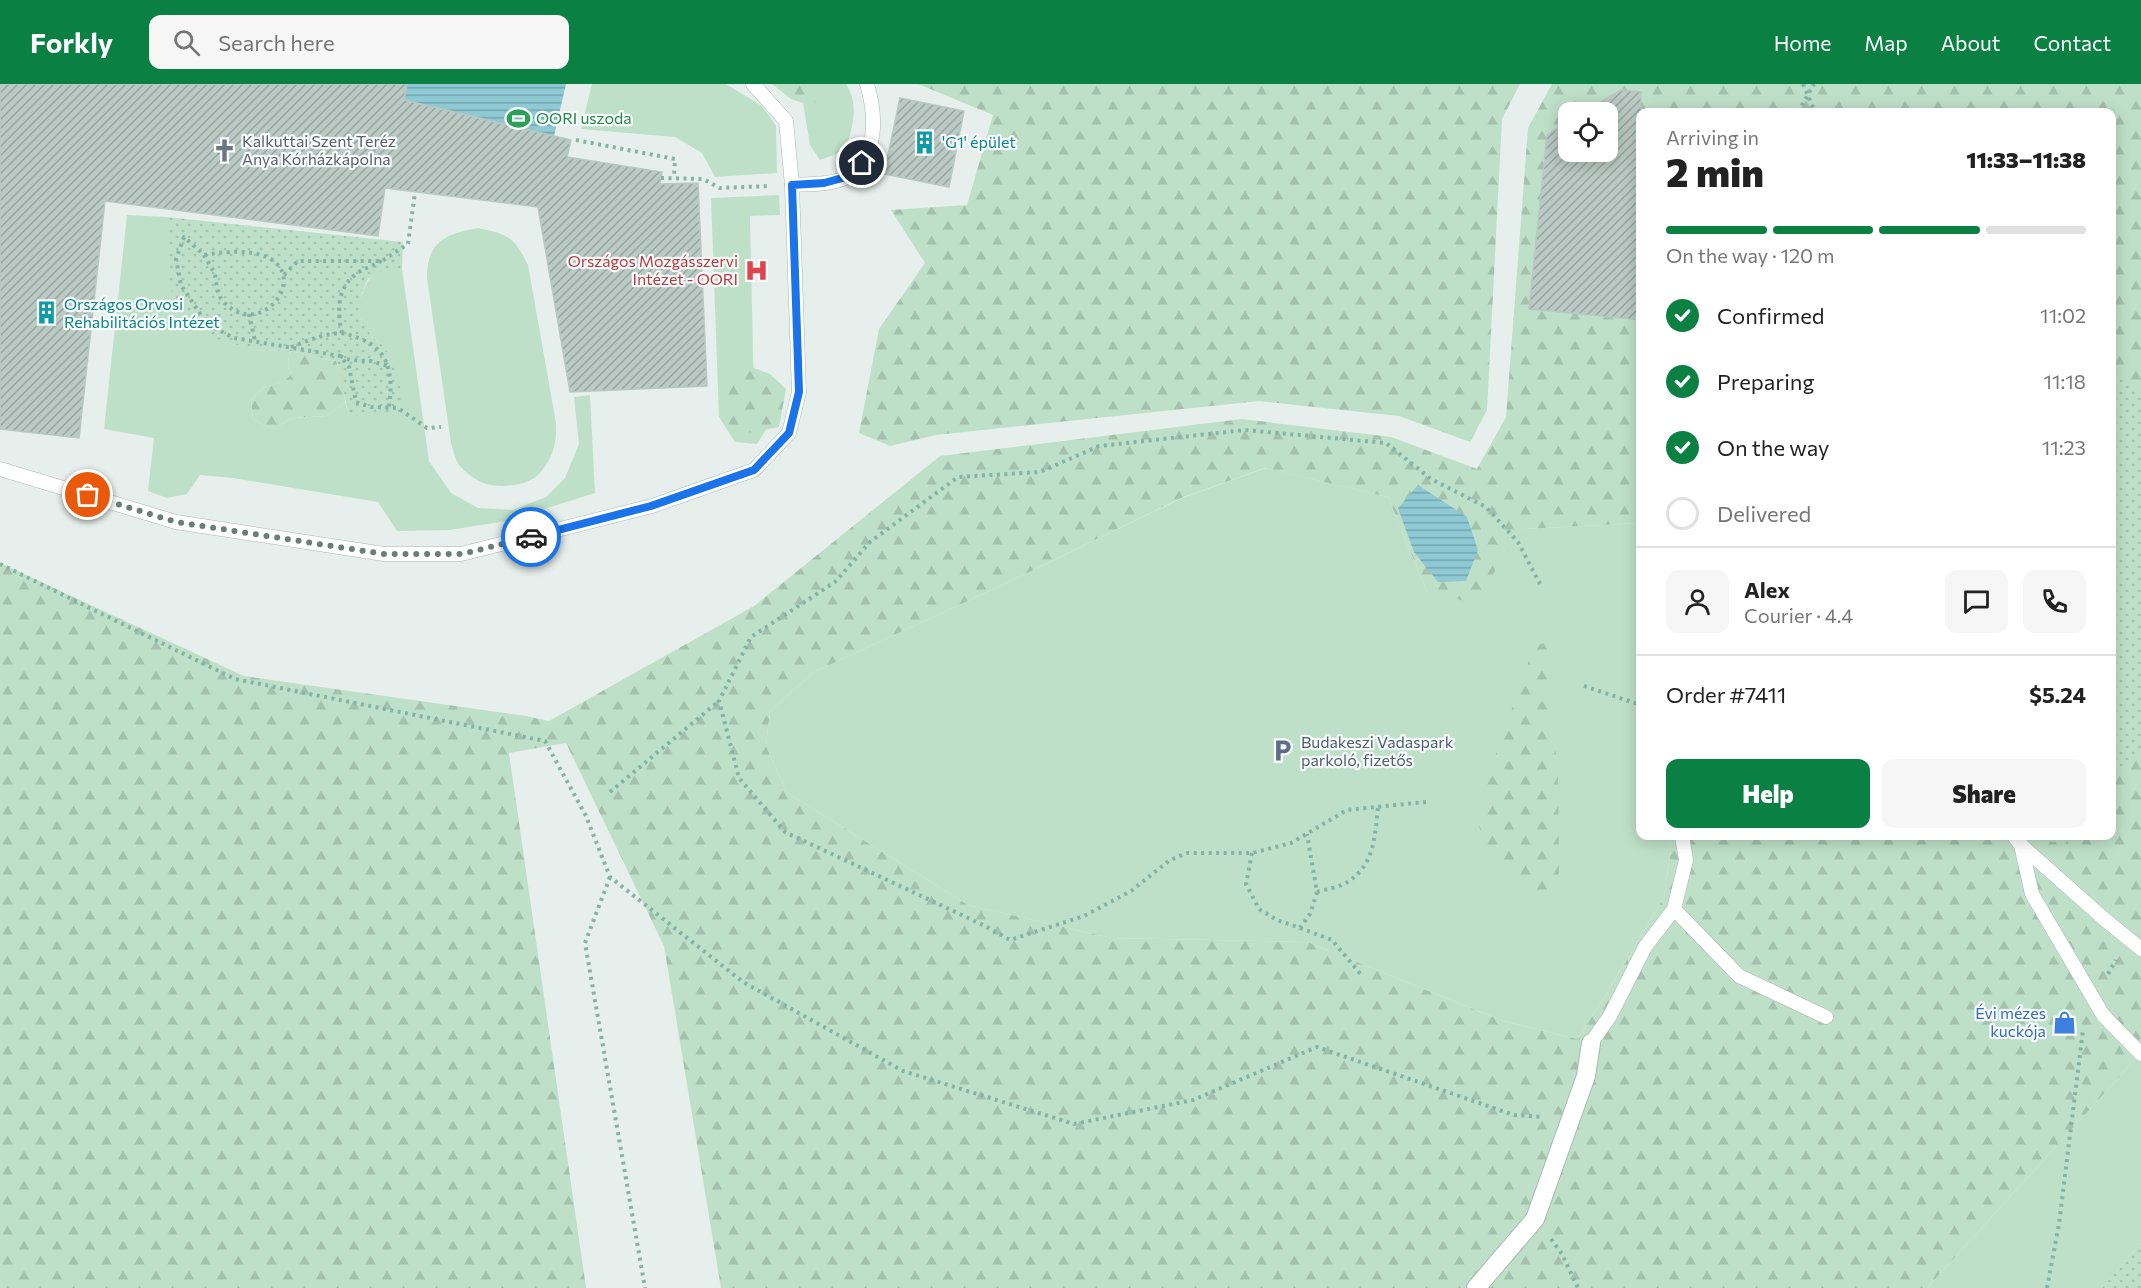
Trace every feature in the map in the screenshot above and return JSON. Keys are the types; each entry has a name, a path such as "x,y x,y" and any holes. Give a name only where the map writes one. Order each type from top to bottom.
{"street":[{"path":"1476,1288 1535,1219 1586,1076 1591,1043"}],"lane":[{"path":"0,468 176,522 384,554 462,554 651,506 754,470 789,433 799,392 792,185 786,120 753,84"},
{"path":"792,185 824,183 846,177 862,163 870,146 874,125 873,108 867,84"},
{"path":"1591,1043 1610,1017 1645,947 1674,909 1686,860 1683,840"},
{"path":"2017,840 2141,949"},
{"path":"2017,840 2032,894 2103,1015 2141,1054"},
{"path":"1674,909 1739,976 1826,1017"}],"path":[{"path":"1803,84 1813,108"},
{"path":"1800,108 1814,84"},
{"path":"576,140 675,159 674,178"},
{"path":"661,178 703,179 720,188 792,185"},
{"path":"342,333 338,305 344,289 354,275 408,244 416,192"},
{"path":"204,255 230,250 261,254 276,261 284,275 282,291 272,306 261,313 249,314 235,311 222,300 215,286 215,276 204,255 184,237 176,259 181,285 207,324 234,338 389,366"},
{"path":"284,275 298,261 382,261"},
{"path":"249,314 255,341"},
{"path":"290,347 313,338 342,333 367,341 379,351 389,366 392,386 389,407"},
{"path":"340,356 349,367 356,402 371,408 398,408 428,428 441,427"},
{"path":"610,792 719,701 751,637 836,582 870,542 958,477 1040,472 1099,446 1245,430 1386,442 1431,479 1486,507 1518,542 1540,584"},
{"path":"0,564 235,679 545,741 586,816 610,877 743,982 903,1071 1074,1124 1193,1100 1317,1047 1514,1115 1572,1119"},
{"path":"1584,686 1636,703"},
{"path":"719,701 739,778 785,832 983,925 1010,940 1084,916 1131,891 1170,860 1187,852 1252,853 1291,843 1347,810 1426,802"},
{"path":"1317,892 1349,882 1367,864 1374,844 1378,807"},
{"path":"1300,928 1310,914 1317,892 1307,834"},
{"path":"1252,853 1246,884 1259,909 1276,920 1332,940 1363,977"},
{"path":"610,877 585,943 645,1288"},
{"path":"2046,1288 2059,1224 2084,1025 2127,937"},
{"path":"1535,1219 1562,1254 1578,1288"}],"green space":[{"path":"592,84 726,84 762,106 776,126 777,173 715,177 702,153 675,137 581,129"},
{"path":"772,84 820,84 822,94 812,106 791,99"},
{"path":"791,84 846,84 854,109 845,151 820,160 810,145 801,90"},
{"path":"918,84 1520,84 1502,119 1487,410 1470,442 1399,416 1259,401 936,435 890,446 859,433 879,329 925,263 891,210 967,205 993,115"},
{"path":"1552,84 2141,84 2141,1053 1927,1288 721,1288 664,946 566,743 509,753 586,1288 0,1288 0,563 244,676 549,721 754,606 940,456 1242,419 1391,437 1477,469 1506,417 1528,128"},
{"path":"779,195 780,215 750,216 754,400 772,420 757,444 735,442 719,417 711,198"},
{"path":"127,215 167,217 167,264 254,350 290,351 288,362 291,375 284,381 263,388 251,400 253,419 263,425 274,428 293,418 327,416 345,402 349,416 381,344 369,333 362,322 360,310 362,294 369,280 380,271 388,268 402,269 429,461 451,493 478,508 513,510 546,497 565,478 579,444 574,397 590,395 595,493 506,521 450,530 397,531 378,502 233,478 200,475 187,494 167,498 148,491 154,438 104,429"},
{"path":"167,217 403,242 402,269 388,268 368,279 362,292 361,319 372,337 381,344 395,362 403,401 399,416 349,416 336,361 290,351 254,350 212,337 186,313 170,288 167,264"},
{"path":"478,228 509,238 528,265 556,423 556,437 548,463 534,478 511,486 495,486 478,481 456,460 451,443 427,278 430,255 440,241 457,233"},
{"path":"290,351 336,361 343,380 345,402 327,416 293,418 274,428 263,425 253,419 251,400 263,388 284,381 291,375 288,362"},
{"path":"746,365 770,374 786,389 779,427 741,434 728,427 727,393"},
{"path":"2116,374 2141,392 2141,748 2116,781"},
{"name":"Budakeszi Vadaspark parkoló, fizetős","path":"1266,468 1388,497 1427,592 1524,529 1636,523 1636,840 1670,840 1671,849 1664,897 1578,1039 1503,1021 1307,942 1112,938 968,905 786,792 766,746 770,711 814,672 1011,581 1182,498"},
{"path":"1551,641 1549,690 1558,774 1559,871 1551,902 1533,900 1515,886 1486,853 1479,826 1482,793 1534,646"},
{"path":"2049,840 2071,840 2064,848"},
{"path":"2141,1053 2141,1243 2102,1288 1927,1288"},
{"path":"2141,1243 2141,1288 2102,1288"}],"water":[{"name":"OORI uszoda","path":"407,84 566,84 554,136 404,100"},
{"path":"1418,485 1467,517 1478,550 1466,581 1438,582 1414,552 1398,508"}],"building":[{"name":"Országos Orvosi Rehabilitációs Intézet","path":"0,84 407,84 404,100 571,140 567,157 662,172 660,184 698,183 707,386 570,392 538,207 385,188 378,236 105,201 79,438 0,429"},
{"path":"1621,90 1641,92 1641,108 1636,108 1636,320 1529,309 1547,135 1558,128 1558,162 1618,162 1618,102 1600,102"},
{"name":"'G1' épület","path":"900,98 964,111 949,187 884,174"}],"way so far":[{"path":"88,495 176,522 384,554 462,554 531,537"}],"place":[{"name":"OORI uszoda","path":"518,118"},
{"name":"'G1' épület","path":"924,142"},
{"name":"Kalkuttai Szent Teréz Anya Kórházkápolna","path":"224,150"},
{"name":"Országos Mozgásszervi Intézet - OORI","path":"756,270"},
{"name":"Országos Orvosi Rehabilitációs Intézet","path":"46,313"},
{"name":"Budakeszi Vadaspark parkoló, fizetős","path":"1283,751"},
{"name":"Évi mézes kuckója","path":"2064,1022"}],"route":[{"path":"531,537 651,506 754,470 789,433 799,392 792,185 824,183 846,177 862,163"}]}
